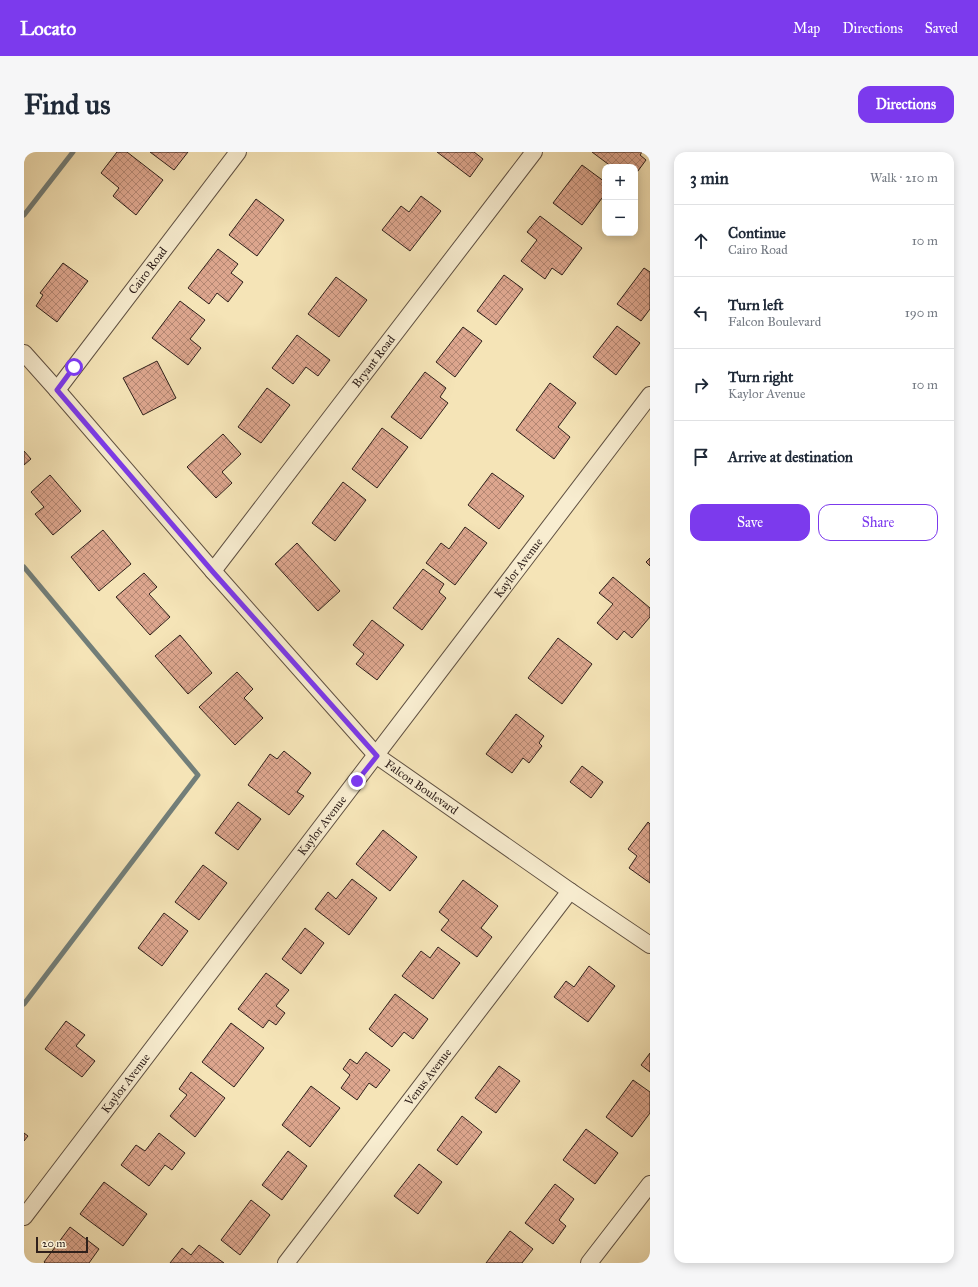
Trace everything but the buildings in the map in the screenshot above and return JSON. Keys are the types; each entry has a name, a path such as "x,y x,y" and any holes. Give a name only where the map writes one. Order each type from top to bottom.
{"street":[{"name":"Cairo Road","path":"57,390 238,152"},
{"name":"Bryant Road","path":"213,572 534,152"},
{"name":"Falcon Boulevard","path":"24,353 213,572 377,756 650,945"},
{"name":"Kaylor Avenue","path":"24,1217 377,756 650,395"},
{"name":"Venus Avenue","path":"286,1263 570,891"},
{"path":"589,1263 650,1184"}],"waterway":[{"path":"24,215 73,152"},
{"path":"24,567 198,775 24,1004"}],"route":[{"path":"74,367 57,390 213,572 377,756 357,781"}]}
